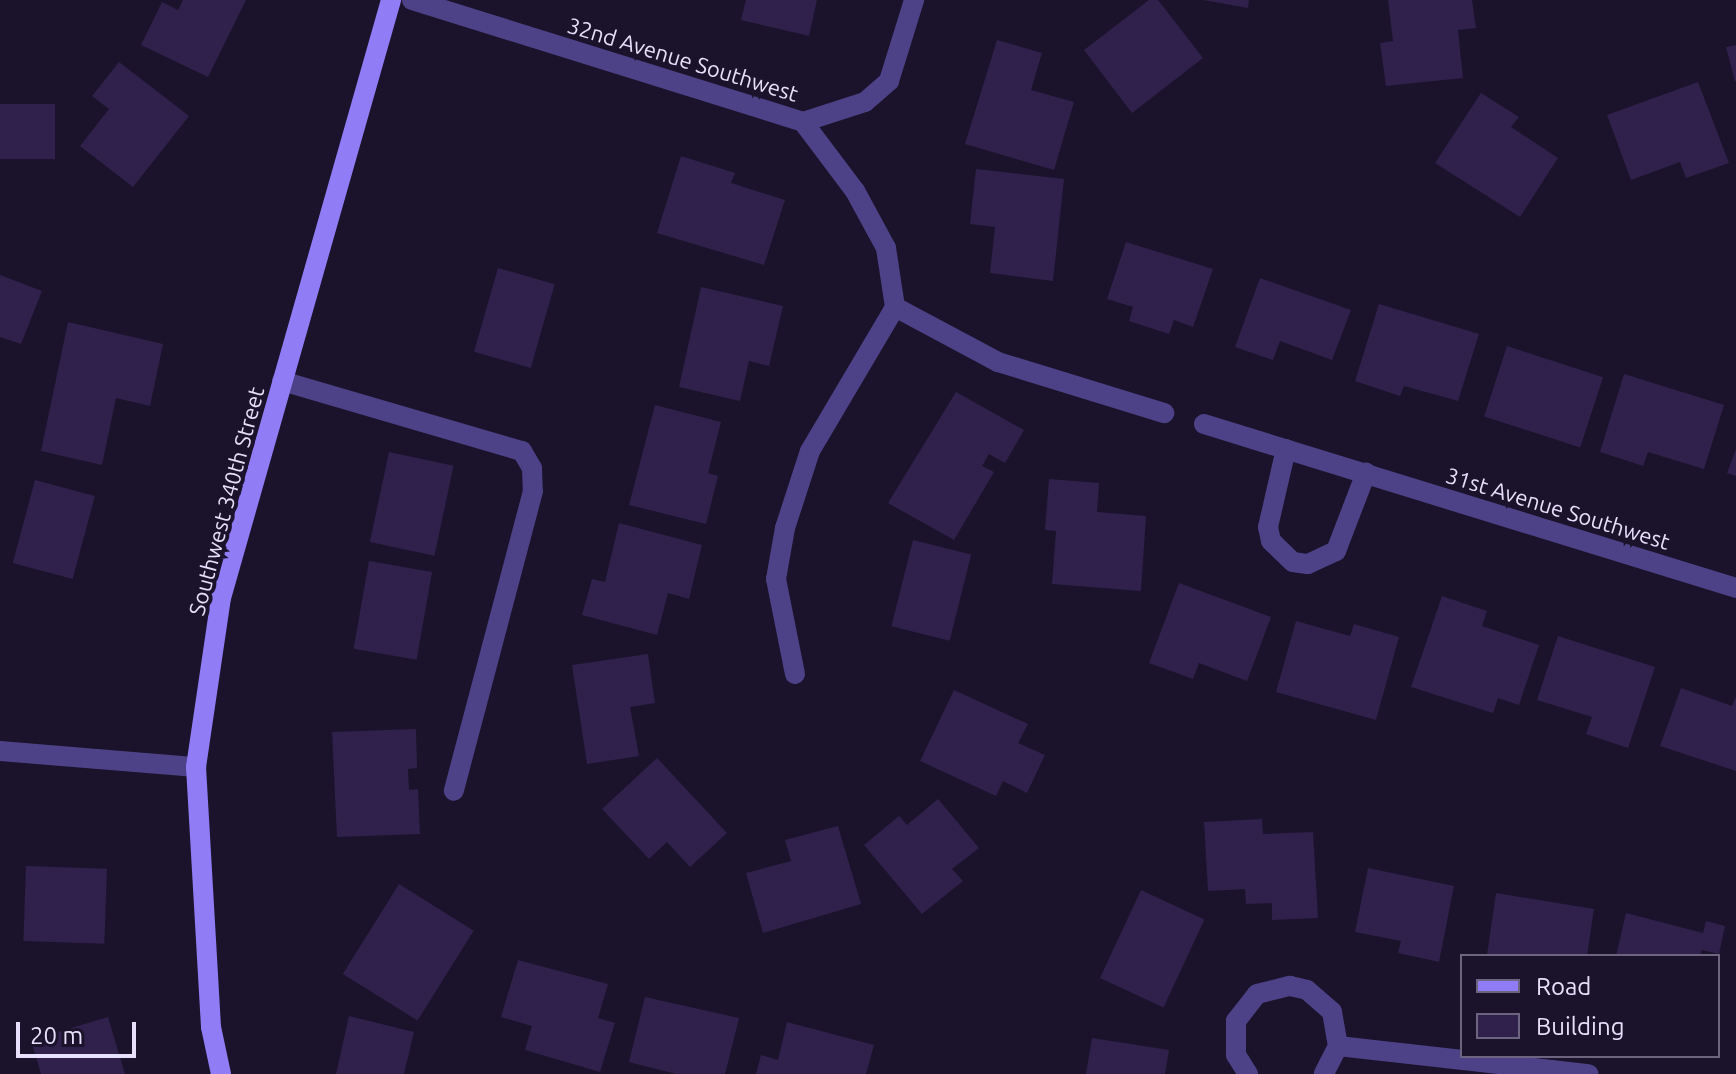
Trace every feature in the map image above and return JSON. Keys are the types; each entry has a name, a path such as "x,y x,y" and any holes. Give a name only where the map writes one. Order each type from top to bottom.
{"main road":[{"name":"Southwest 340th Street","path":"221,1074 211,1027 196,767 221,598 391,0"}],"street":[{"name":"32nd Avenue Southwest","path":"412,0 803,122"},
{"path":"795,674 776,579 785,528 810,451 895,307 886,248 855,191 803,122 865,102 889,81 914,0"},
{"path":"895,307 998,362 1164,413"},
{"path":"282,381 522,451 532,468 533,491 454,791"},
{"name":"31st Avenue Southwest","path":"1204,424 1736,588"},
{"path":"1286,449 1268,527 1271,541 1293,562 1308,564 1336,551 1366,473"},
{"path":"0,751 196,767"},
{"path":"1248,1074 1236,1055 1236,1021 1244,1006 1273,987 1307,990 1321,999 1332,1012 1338,1046 1324,1074"},
{"path":"1338,1046 1588,1074"}],"building":[{"path":"183,0 246,0 208,77 141,45 162,2 178,10"},
{"path":"746,0 817,0 809,36 741,20"},
{"path":"1149,0 1158,0 1203,58 1132,113 1084,50"},
{"path":"1203,0 1249,0 1248,8"},
{"path":"1388,0 1472,0 1476,28 1458,30 1463,78 1386,86 1380,43 1393,41"},
{"path":"997,40 1042,53 1031,90 1074,102 1054,170 965,144"},
{"path":"1736,45 1736,81 1735,81 1726,47"},
{"path":"119,62 189,116 133,187 80,146 109,109 92,96"},
{"path":"1698,82 1729,163 1686,178 1680,162 1631,180 1607,115"},
{"path":"1481,93 1519,117 1511,127 1558,158 1520,217 1435,163"},
{"path":"0,104 55,104 55,159 0,159"},
{"path":"681,156 735,173 731,183 785,200 764,265 657,233"},
{"path":"976,169 1064,179 1053,281 990,273 995,227 970,224"},
{"path":"1126,242 1213,269 1193,327 1174,320 1169,334 1129,321 1133,307 1107,299"},
{"path":"498,268 555,284 531,368 474,352"},
{"path":"0,275 42,291 21,344 0,337"},
{"path":"1260,278 1351,310 1332,360 1280,341 1273,360 1235,347"},
{"path":"701,287 783,306 769,366 749,361 740,401 679,387"},
{"path":"1379,304 1479,334 1458,401 1404,386 1400,396 1355,381"},
{"path":"68,322 163,344 150,406 116,398 102,465 41,451"},
{"path":"1507,346 1603,377 1580,448 1484,416"},
{"path":"1624,374 1724,405 1704,469 1648,452 1643,466 1600,452"},
{"path":"956,392 1024,430 1005,463 989,454 982,466 994,472 954,540 888,503"},
{"path":"655,405 721,422 708,473 718,476 706,524 629,505"},
{"path":"1736,449 1736,476 1727,473"},
{"path":"389,452 454,466 434,556 370,542"},
{"path":"1049,479 1099,483 1097,512 1146,516 1141,591 1052,584 1056,531 1045,530"},
{"path":"35,480 95,496 73,579 13,563"},
{"path":"619,523 702,545 689,599 668,593 657,635 582,615 592,579 605,582"},
{"path":"913,540 971,555 950,641 891,626"},
{"path":"369,561 432,572 417,660 354,649"},
{"path":"1179,583 1271,617 1247,681 1199,663 1193,679 1149,663"},
{"path":"1442,596 1487,611 1482,626 1539,645 1519,705 1498,698 1493,713 1411,687"},
{"path":"1296,621 1350,636 1354,624 1399,637 1376,720 1276,692"},
{"path":"1558,636 1655,667 1628,748 1586,734 1592,717 1537,700"},
{"path":"648,654 655,703 630,707 639,756 587,764 572,665"},
{"path":"1681,688 1732,706 1736,697 1736,771 1660,746"},
{"path":"954,690 1028,724 1018,743 1045,755 1027,793 1003,781 996,796 920,761"},
{"path":"416,729 417,768 408,769 409,790 418,789 420,834 337,837 332,732"},
{"path":"657,758 727,833 690,867 667,842 649,859 602,809"},
{"path":"938,799 979,848 952,869 963,881 922,914 864,845 899,816 907,825"},
{"path":"1262,819 1263,834 1313,832 1318,918 1272,920 1272,903 1246,904 1245,889 1208,891 1204,822"},
{"path":"838,826 861,904 763,933 746,873 791,861 785,840"},
{"path":"26,866 107,869 104,944 23,941"},
{"path":"1368,868 1454,886 1439,962 1398,953 1401,941 1355,932"},
{"path":"399,884 474,931 417,1021 343,974"},
{"path":"1141,890 1204,920 1163,1007 1100,978"},
{"path":"1496,893 1594,909 1587,954 1487,954"},
{"path":"1626,913 1703,933 1706,921 1725,926 1719,954 1702,950 1701,954 1616,954"},
{"path":"518,960 608,984 598,1018 615,1023 600,1072 525,1050 532,1026 501,1017"},
{"path":"645,997 739,1018 725,1074 676,1074 629,1062"},
{"path":"349,1016 414,1032 404,1074 336,1074"},
{"path":"108,1017 125,1074 41,1074 31,1040"},
{"path":"787,1022 874,1045 866,1074 756,1074 761,1055 778,1060"},
{"path":"1092,1038 1169,1050 1165,1074 1086,1074"}]}
